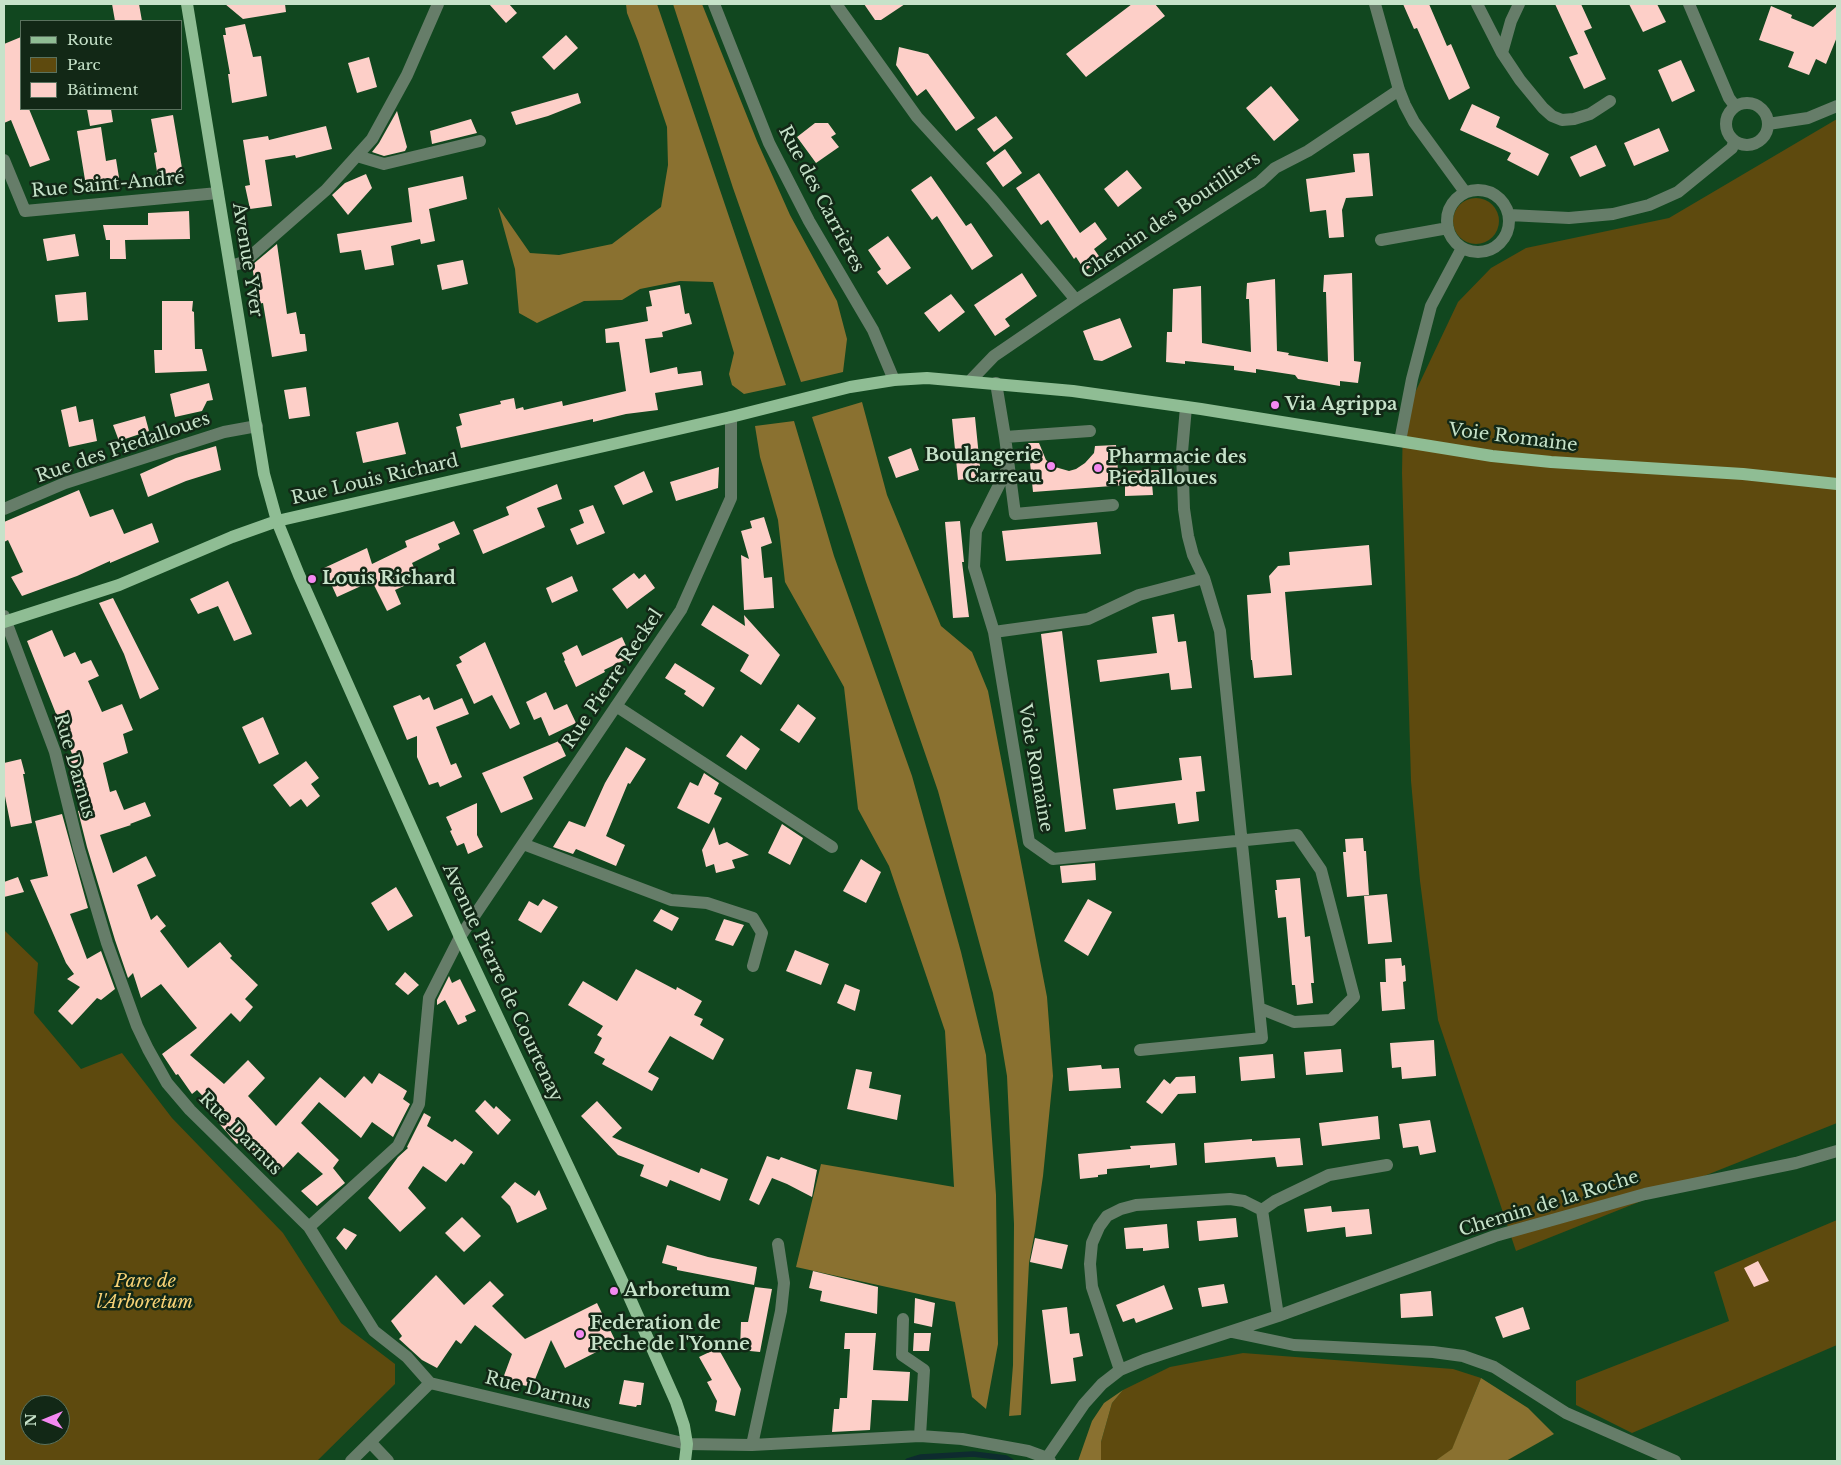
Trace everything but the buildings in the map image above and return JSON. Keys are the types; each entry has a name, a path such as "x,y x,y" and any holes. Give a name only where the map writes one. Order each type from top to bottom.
{"main road":[{"name":"Avenue Yver","path":"187,4 266,485 277,520"},
{"name":"Voie Romaine","path":"765,409 821,394 894,380 927,378 970,381 1186,407 1492,456 1551,462 1743,474 1837,484"},
{"name":"Rue Louis Richard","path":"4,620 119,584 277,520 765,409"},
{"name":"Avenue Pierre de Courtenay","path":"277,520 299,575 460,937 628,1294 676,1402 684,1426 687,1444 685,1461"}],"street":[{"path":"230,266 244,262 326,190 372,139 407,75 438,4"},
{"name":"Rue des Carrières","path":"714,4 776,158 808,221 873,330 894,380"},
{"path":"836,4 917,117 992,199 1076,300"},
{"path":"1375,4 1398,90 1414,122 1465,192"},
{"path":"1477,4 1502,53 1520,80 1552,116 1562,120 1574,119 1590,114 1610,101"},
{"path":"1502,53 1511,21 1519,4"},
{"path":"1688,4 1729,98 1735,106"},
{"name":"Chemin des Boutilliers","path":"970,381 994,356 1076,300 1260,182 1275,168 1308,151 1398,90"},
{"path":"1742,103 1756,105 1766,115 1768,124 1765,135 1754,144 1748,146 1734,142 1729,137 1725,124 1730,110 1742,103"},
{"path":"1768,124 1808,118 1837,106"},
{"path":"356,156 384,164 480,141"},
{"path":"1509,215 1569,218 1614,214 1649,205 1678,192 1732,148 1734,142"},
{"name":"Rue Saint-André","path":"4,160 24,210 218,193"},
{"path":"1474,189 1492,193 1500,198 1506,206 1509,215 1509,225 1500,243 1482,252 1462,248 1455,242 1448,228 1447,215 1451,205 1465,192 1474,189"},
{"path":"1381,240 1448,228"},
{"path":"1400,441 1412,379 1431,306 1462,248"},
{"path":"996,383 1015,514 1113,505"},
{"path":"1140,1050 1262,1038 1220,631 1204,578 1193,555 1184,509 1182,452 1186,407"},
{"name":"Rue Pierre Reckel","path":"309,1227 398,1146 419,1104 429,998 460,937 681,610 731,498 731,417"},
{"name":"Rue des Piedalloues","path":"4,509 65,483 224,432 256,426"},
{"path":"1005,437 1090,431"},
{"name":"Voie Romaine","path":"1008,467 976,531 974,568 994,632 1030,842 1053,859 1297,835 1321,870 1354,997 1331,1020 1294,1022 1259,1008"},
{"path":"994,632 1088,619 1139,594 1204,578"},
{"name":"Rue Darnus","path":"4,620 55,752 79,849 107,943 137,1026 167,1083 190,1110 309,1227 374,1330 407,1357 430,1382 687,1444 752,1446 920,1436 971,1441 1028,1451 1048,1459"},
{"path":"616,706 832,847"},
{"path":"523,844 670,900 707,903 754,918 762,933 754,966"},
{"name":"Chemin de la Roche","path":"1048,1459 1084,1404 1102,1384 1120,1370 1278,1316 1495,1236 1645,1194 1796,1163 1837,1150"},
{"path":"1262,1210 1275,1201 1329,1174 1387,1165"},
{"path":"1120,1370 1092,1287 1090,1264 1092,1243 1099,1227 1107,1216 1121,1209 1136,1206 1230,1199 1244,1202 1262,1210"},
{"path":"1262,1210 1278,1316"},
{"path":"752,1446 781,1311 784,1283 778,1244"},
{"path":"903,1319 902,1355 924,1370 920,1436"},
{"path":"1232,1332 1294,1345 1433,1352 1463,1356 1494,1367 1566,1413 1675,1461"},
{"path":"351,1461 430,1382"},
{"path":"370,1442 388,1461"}],"green space":[{"path":"1837,119 1837,1123 1516,1251 1438,1020 1420,881 1411,781 1402,473 1403,418 1458,302 1491,268 1526,248 1669,218"},
{"path":"1476,198 1489,202 1495,208 1499,221 1495,234 1489,240 1476,244 1463,240 1457,234 1453,221 1457,208 1463,202"},
{"name":"Parc de l'Arboretum","path":"4,930 38,963 34,1013 81,1069 122,1053 172,1118 283,1233 341,1323 395,1364 395,1384 317,1461 4,1461"},
{"path":"1837,1220 1837,1345 1632,1433 1576,1405 1576,1381 1729,1321 1714,1272"},
{"path":"1243,1353 1453,1369 1481,1378 1452,1450 1435,1461 1101,1461 1101,1442 1112,1403 1123,1390 1170,1367"}],"shaded area":[{"path":"626,4 657,4 786,385 744,394 732,385 729,374 734,353 713,282 680,281 640,289 622,300 584,301 537,323 519,313 515,269 498,207 530,253 559,255 612,244 661,207 668,165 667,127 627,13"},
{"path":"673,4 702,4 757,141 790,215 837,301 847,339 843,372 801,382 733,188"},
{"path":"862,402 887,495 941,626 972,652 988,691 1047,997 1053,1076 1043,1176 1029,1263 1021,1415 1009,1416 1013,1365 1014,1224 1007,1076 993,993 938,791 866,582 812,417"},
{"path":"794,421 834,556 912,776 961,952 986,1055 996,1195 998,1344 986,1409 972,1397 955,1302 796,1267 821,1164 954,1187 945,1031 889,866 858,809 844,687 785,582 778,520 760,457 755,426"},
{"path":"1481,1378 1528,1408 1554,1434 1506,1461 1435,1461 1452,1449"},
{"path":"1123,1390 1112,1403 1101,1442 1101,1461 1078,1461 1092,1421 1104,1403"}],"waterway":[{"path":"908,1461 921,1457 973,1454 1006,1458 1011,1461"}],"place":[{"name":"Via Agrippa","path":"1275,405"},
{"name":"Boulangerie Carreau","path":"1051,466"},
{"name":"Pharmacie des Piedalloues","path":"1098,468"},
{"name":"Louis Richard","path":"312,579"},
{"name":"Arboretum","path":"614,1291"},
{"name":"Federation de Peche de l'Yonne","path":"580,1334"}]}
